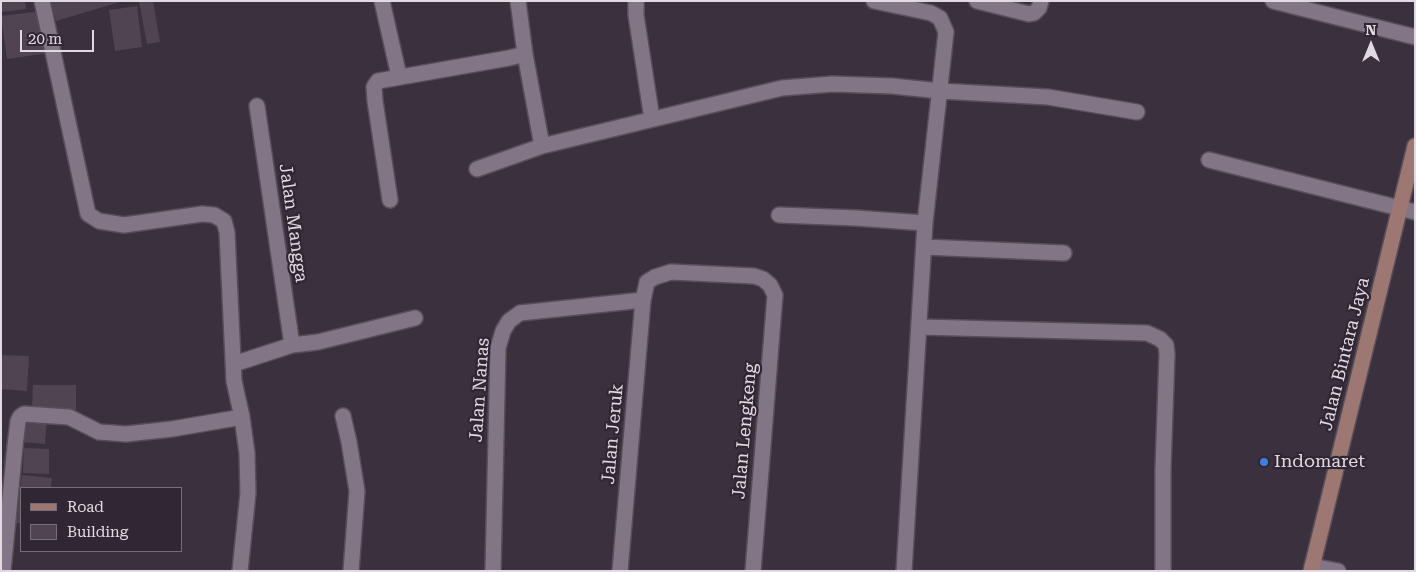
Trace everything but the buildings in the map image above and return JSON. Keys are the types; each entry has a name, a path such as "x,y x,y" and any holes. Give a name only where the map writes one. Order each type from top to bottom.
{"street":[{"path":"42,1 88,214 98,221 124,226 202,214 214,215 224,221 227,232 234,381 242,416 247,453 248,493 240,571"},
{"path":"382,1 399,76"},
{"path":"518,1 525,54 542,146"},
{"path":"636,1 636,15 652,119"},
{"path":"874,1 932,13 940,18 946,32 925,223 904,571"},
{"path":"977,1 1029,14 1034,13 1039,8 1041,1"},
{"path":"1273,1 1415,36"},
{"path":"390,200 374,87 378,81 525,54"},
{"path":"477,169 542,146 782,88 833,84 892,86 940,92 1048,97 1137,112"},
{"name":"Jalan Mangga","path":"256,106 292,345"},
{"name":"Jalan Bintara Jaya","path":"1311,568 1408,211 1415,146"},
{"path":"1209,160 1408,211"},
{"path":"779,215 925,223"},
{"path":"924,246 1064,253"},
{"name":"Jalan Lengkeng","path":"643,300 648,282 655,277 671,272 754,276 763,279 770,285 775,295 753,571"},
{"name":"Jalan Nanas","path":"493,571 498,348 508,321 520,313 643,300"},
{"name":"Jalan Jeruk","path":"620,571 643,300"},
{"path":"234,364 292,345 318,342 414,318"},
{"path":"920,328 1147,333 1160,339 1166,345 1167,354 1163,469 1163,571"},
{"path":"3,571 4,529 18,421 24,414 69,417 99,432 126,434 172,429 242,416"},
{"path":"343,416 348,433 357,492 351,571"},
{"path":"1311,568 1338,571"}],"place":[{"name":"Indomaret","path":"1264,462"}]}
